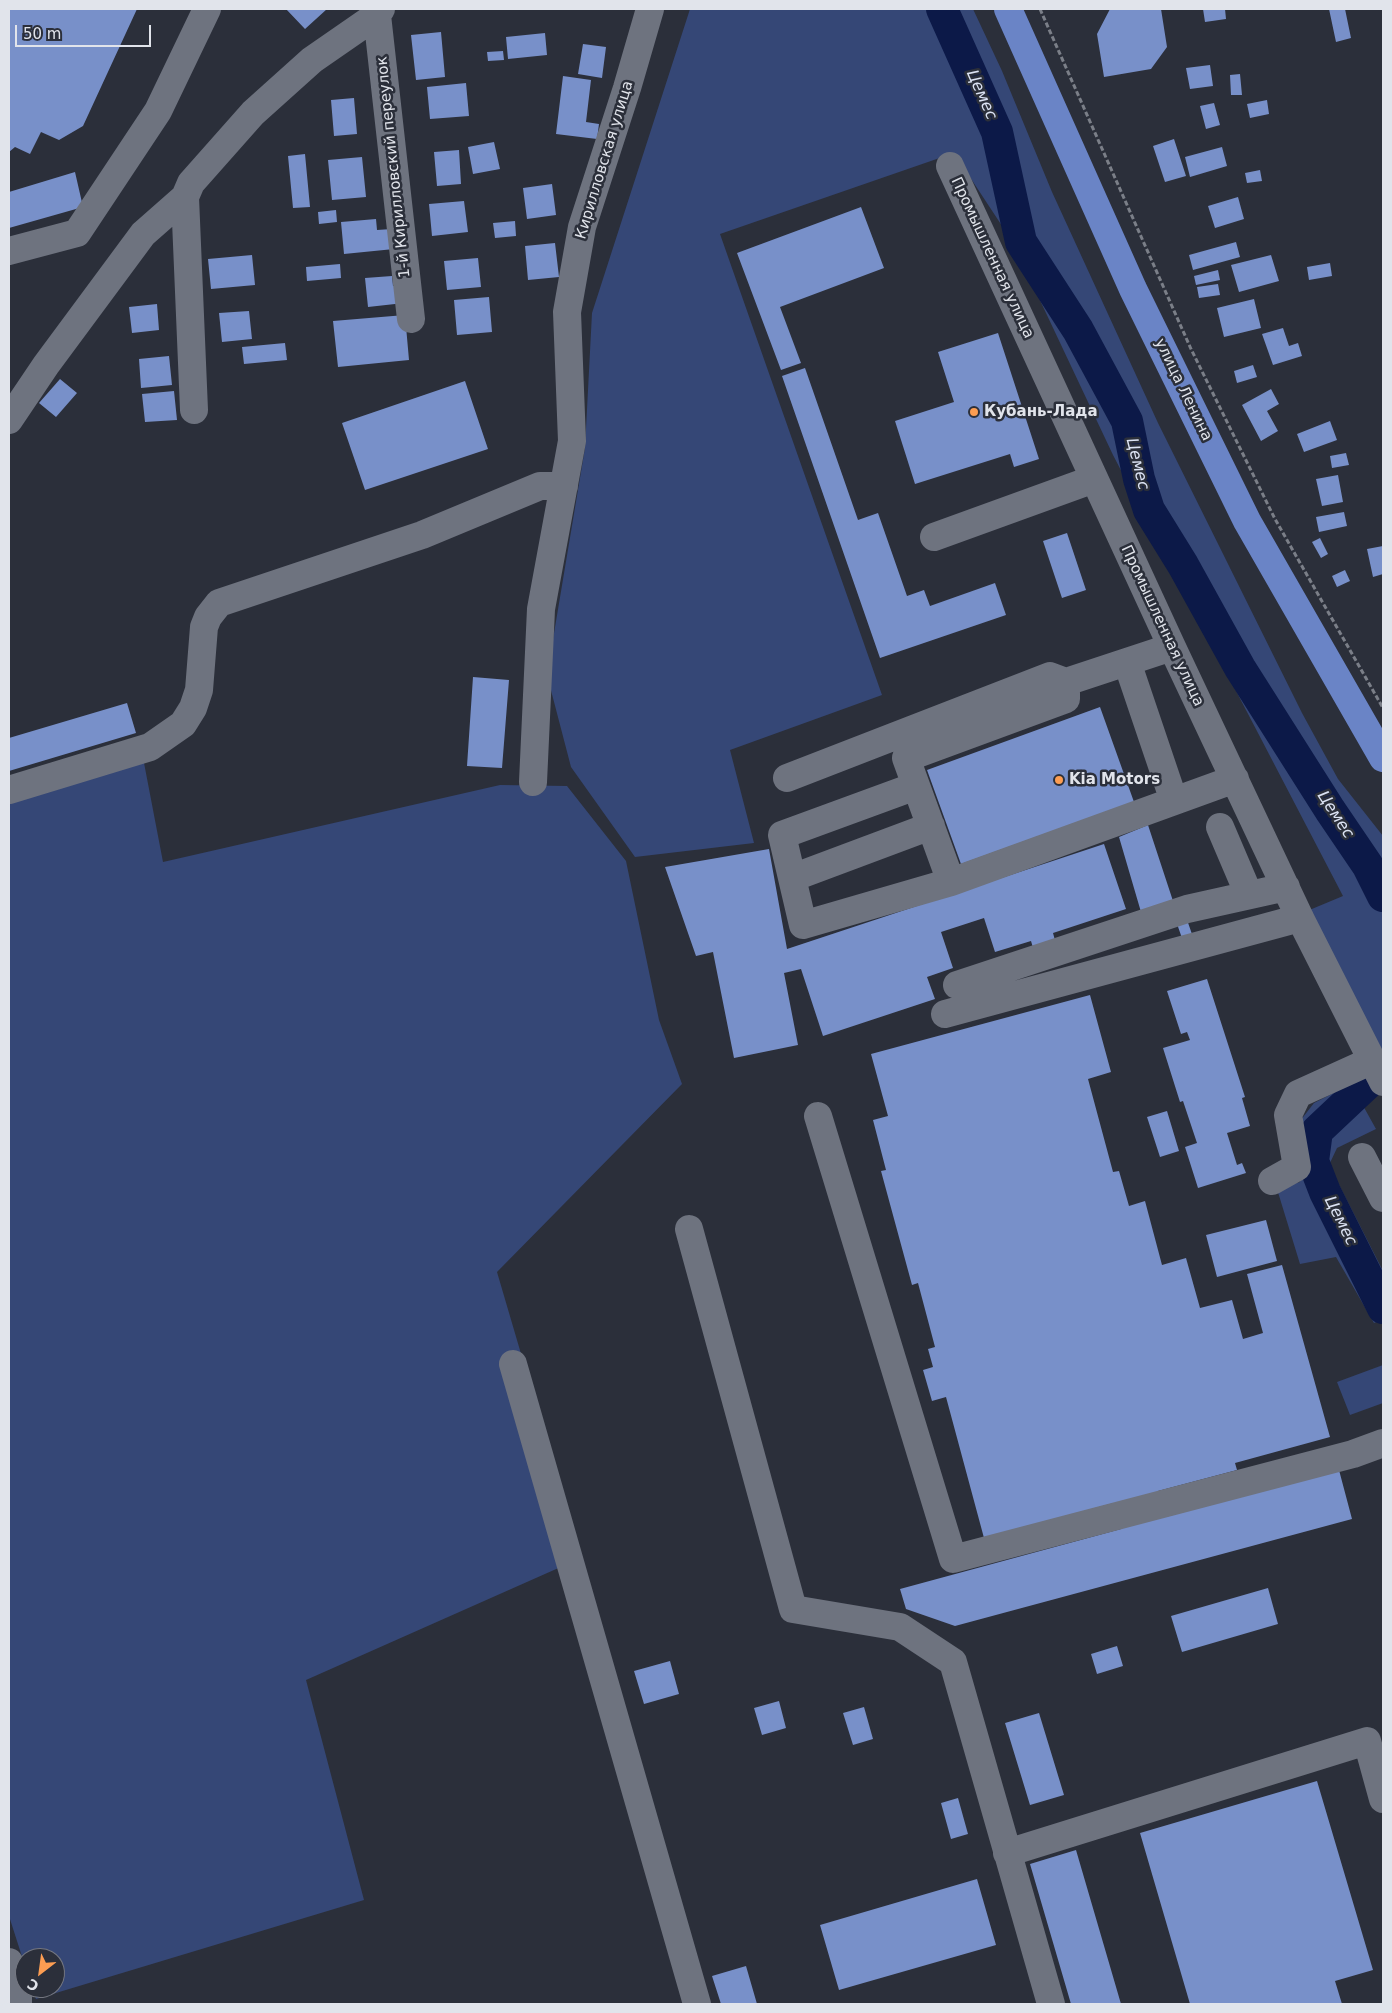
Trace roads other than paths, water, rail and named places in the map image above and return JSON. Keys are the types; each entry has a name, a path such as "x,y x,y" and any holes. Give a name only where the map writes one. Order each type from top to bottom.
{"highway":[{"name":"улица Ленина","path":"1008,9 1133,289 1247,521 1383,758"}],"street":[{"path":"9,251 77,233 158,111 207,9"},
{"name":"Кирилловская улица","path":"534,782 541,608 572,442 567,312 582,227 627,88 650,9"},
{"path":"9,420 46,365 143,234 184,197 192,183 253,113 312,60 379,12"},
{"name":"1-й Кирилловский переулок","path":"379,12 411,319"},
{"name":"Промышленная улица","path":"950,166 1172,647 1300,918 1380,1075"},
{"path":"184,197 194,410"},
{"path":"934,537 1094,479"},
{"path":"9,790 150,747 183,724 199,690 204,627 208,617 220,603 422,535 540,486 564,486"},
{"path":"787,778 901,747 1066,698 1066,682 1172,647"},
{"path":"1127,662 1174,801"},
{"path":"901,747 951,882"},
{"path":"913,787 782,835 802,925 951,882 1235,779"},
{"path":"792,878 931,826"},
{"path":"1220,827 1249,896"},
{"path":"957,985 1187,910 1286,888"},
{"path":"945,1014 1300,918"},
{"path":"1272,1182 1297,1167 1288,1115 1298,1094 1380,1075"},
{"path":"818,1116 953,1559 1353,1454 1383,1443"},
{"path":"1362,1157 1383,1198"},
{"path":"688,1229 793,1609 900,1627 952,1662 1051,2004"},
{"path":"513,1364 697,2004"},
{"path":"1007,1853 1367,1741 1383,1799"},
{"path":"9,1962 18,1994 18,2004"}],"waterway":[{"name":"Цемес","path":"942,9 997,132 1021,242 1078,330 1127,421 1139,479 1149,510 1183,565 1240,668 1330,810 1368,866 1383,896"},
{"name":"Цемес","path":"1383,1069 1317,1131 1313,1161 1325,1192 1383,1308"}],"place":[{"name":"Кубань-Лада","path":"974,412"},
{"name":"Kia Motors","path":"1059,780"}]}
